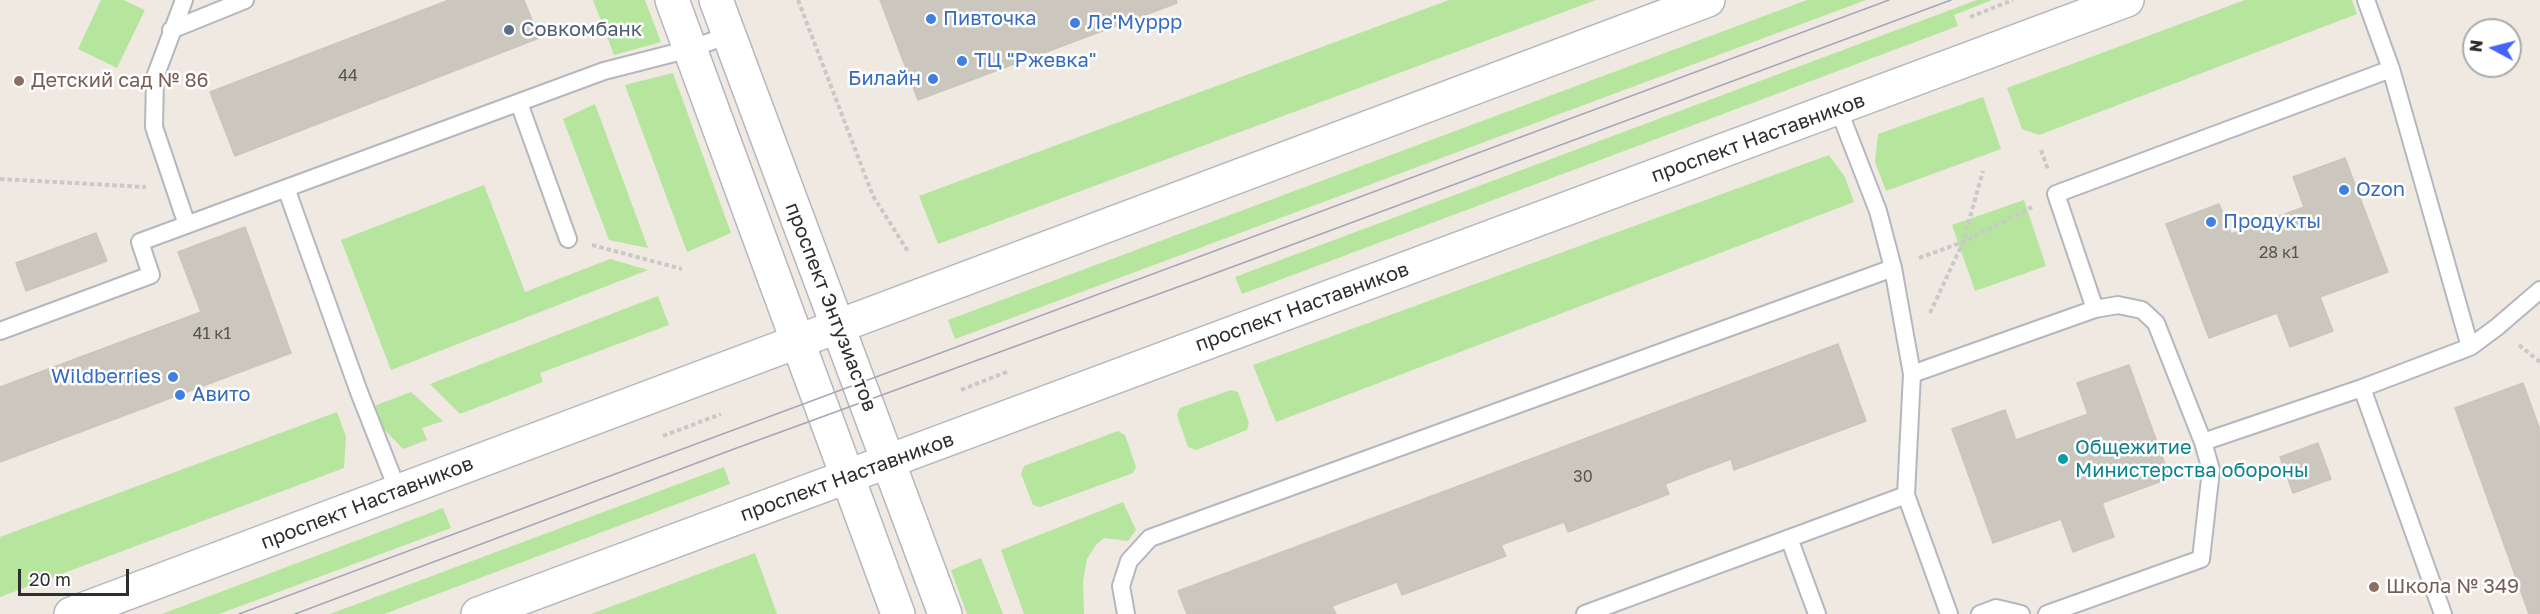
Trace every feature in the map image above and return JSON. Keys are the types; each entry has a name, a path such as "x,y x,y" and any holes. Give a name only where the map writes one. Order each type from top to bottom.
{"main road":[{"path":"672,0 897,614"},
{"name":"проспект Энтузиастов","path":"716,0 945,614"},
{"name":"проспект Наставников","path":"71,614 1708,0"},
{"name":"проспект Наставников","path":"478,614 2127,0"}],"lane":[{"path":"184,0 155,76 154,127 187,225"},
{"path":"171,30 244,0"},
{"path":"2366,0 2391,69 2470,347"},
{"path":"0,331 151,275 140,242 604,71 690,49 729,34"},
{"path":"2095,309 2056,194 2391,69"},
{"path":"519,103 568,238"},
{"path":"1838,108 1878,211 1893,268 1912,374 1906,495 1949,614"},
{"path":"286,188 359,392 398,491"},
{"path":"1126,614 1122,586 1130,561 1150,538 1893,268"},
{"path":"2203,442 2362,388 2470,347 2540,290"},
{"path":"1912,374 2095,309 2118,305 2142,310 2156,323 2203,442 2211,470 2201,559 2047,614"},
{"path":"2362,388 2443,614"},
{"path":"1585,614 1906,495"},
{"path":"1789,538 1817,614"},
{"path":"1980,614 1996,608 2021,614"}],"path":[{"path":"798,0 873,196 909,253"},
{"path":"1970,17 2013,0"},
{"path":"1929,315 1963,242 1983,171"},
{"path":"0,179 175,189"},
{"path":"1893,268 1963,242 2056,194"},
{"path":"568,238 682,269"},
{"path":"961,390 1009,371"},
{"path":"663,436 721,414"}],"green space":[{"path":"101,0 123,0 145,10 117,68 78,49"},
{"path":"593,0 645,0 661,42 614,55"},
{"path":"1449,0 1596,0 938,244 919,196"},
{"path":"1807,0 1866,0 955,339 948,320"},
{"path":"1977,0 1992,0 1954,15 1958,26 1242,294 1235,277"},
{"path":"2245,0 2352,0 2357,14 2039,135 2022,129 2007,88"},
{"path":"673,73 731,233 687,252 625,85"},
{"path":"1983,97 2001,149 1886,191 1875,162 1878,134"},
{"path":"595,104 648,248 609,240 563,119"},
{"path":"1829,155 1845,177 1854,202 1276,422 1253,365"},
{"path":"484,185 525,292 610,259 648,270 391,370 341,240"},
{"path":"2024,200 2046,266 1975,291 1952,225"},
{"path":"658,296 669,325 540,373 543,382 460,414 430,384"},
{"path":"1231,390 1238,392 1249,423 1247,430 1196,450 1188,447 1177,415 1180,408"},
{"path":"411,392 443,421 422,428 427,440 403,449 383,428 374,406"},
{"path":"337,412 346,437 344,468 0,597 0,537"},
{"path":"1118,431 1125,435 1136,467 1133,473 1040,507 1033,505 1021,474 1024,466"},
{"path":"724,467 730,484 384,614 330,614"},
{"path":"1123,502 1136,530 1128,541 1104,538 1096,545 1087,559 1083,581 1084,614 1024,614 1001,550"},
{"path":"443,508 451,528 219,614 162,614"},
{"path":"755,553 777,614 591,614"},
{"path":"981,558 1003,614 967,614 951,570"}],"building":[{"path":"449,0 524,0 539,38 235,156 210,92"},
{"name":"ТЦ \"Ржевка\"","path":"880,0 1176,0 1177,3 918,100"},
{"path":"2345,158 2388,272 2320,297 2333,331 2290,347 2277,313 2209,338 2166,224 2219,204 2231,234 2304,207 2293,177"},
{"path":"245,227 291,353 0,462 0,387 201,312 178,252"},
{"path":"96,233 107,261 26,291 16,263"},
{"path":"1838,344 1866,421 1734,470 1731,459 1665,484 1669,494 1568,532 1564,522 1501,545 1506,556 1402,595 1397,582 1332,606 1336,614 1187,614 1178,591"},
{"name":"Общежитие Министерства обороны","path":"2129,365 2170,478 2102,503 2114,537 2073,552 2061,519 1993,543 1952,429 2005,410 2016,440 2088,414 2077,383"},
{"path":"2523,383 2540,430 2540,614 2529,614 2455,408"},
{"path":"2318,443 2331,479 2293,493 2280,457"}],"tram line":[{"path":"239,614 1889,0"},
{"path":"295,614 734,449 1951,0"}],"place":[{"name":"Пивточка","path":"931,19"},
{"name":"Ле'Муррр","path":"1075,23"},
{"name":"Совкомбанк","path":"509,30"},
{"name":"ТЦ \"Ржевка\"","path":"962,61"},
{"name":"Билайн","path":"933,79"},
{"name":"Детский сад № 86","path":"19,81"},
{"name":"Ozon","path":"2344,190"},
{"name":"Продукты","path":"2211,222"},
{"name":"Wildberries","path":"173,377"},
{"name":"Авито","path":"180,395"},
{"name":"Общежитие Министерства обороны","path":"2063,459"},
{"name":"Школа № 349","path":"2374,587"}]}
